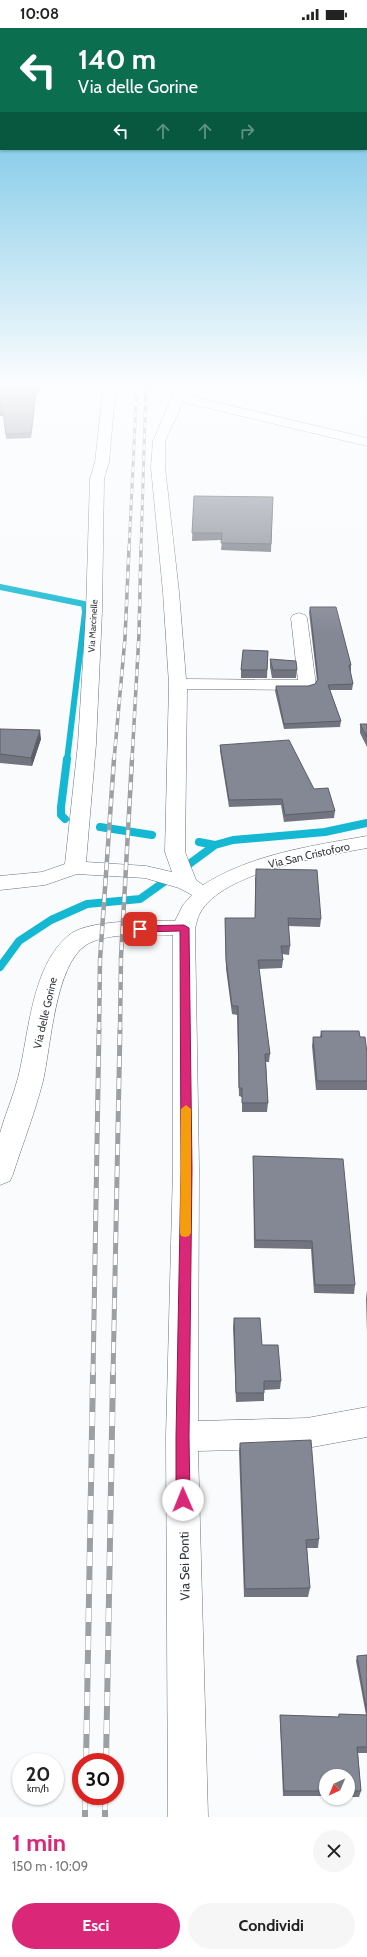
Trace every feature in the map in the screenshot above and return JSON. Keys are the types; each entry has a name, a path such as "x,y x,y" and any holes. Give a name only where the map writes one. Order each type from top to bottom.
{"street":[{"name":"Via Marcinelle","path":"75,868 87,744 94,611 97,478 100,467"},
{"path":"158,467 172,592 178,684 175,852 187,883"},
{"path":"178,684 307,685 299,618"},
{"name":"Via San Cristoforo","path":"251,869 318,851 367,842"},
{"path":"0,883 45,878 75,868 146,872 187,883 205,894"},
{"name":"Via Sei Ponti","path":"188,1817 182,1437 186,1169 184,928 191,908 205,894 228,880 251,869"},
{"name":"Via delle Gorine","path":"0,1174 30,1081 50,986 61,956 77,939 95,932 184,928"},
{"path":"182,1437 308,1433 367,1422"}],"building":[{"path":"194,496 273,497 271,544 221,543 222,533 192,533"},
{"path":"310,607 336,607 351,665 349,665 353,684 328,685 341,721 284,724 276,686 308,686 315,684 318,679"},
{"path":"243,650 268,651 267,670 241,670"},
{"path":"270,659 296,661 297,670 273,670"},
{"path":"360,724 367,724 367,737"},
{"path":"0,729 40,730 31,758 0,754"},
{"path":"289,740 314,789 328,788 335,811 285,815 282,799 229,800 220,745"},
{"path":"256,869 317,870 321,919 288,918 290,946 281,946 283,960 258,960 270,1054 265,1054 268,1103 242,1103 242,1088 239,1088 238,1006 232,1006 226,960 225,918 255,918"},
{"path":"321,1031 359,1031 360,1037 365,1037 367,1053 367,1081 317,1081 313,1037 322,1037"},
{"path":"253,1156 343,1159 355,1285 315,1285 312,1241 255,1240"},
{"path":"234,1318 260,1318 262,1345 278,1345 281,1381 264,1381 264,1393 236,1393"},
{"path":"311,1440 319,1539 306,1540 310,1588 245,1589 240,1443"},
{"path":"367,1655 367,1713 357,1656"},
{"path":"339,1714 367,1715 367,1747 357,1747 361,1791 355,1791 355,1769 319,1769 319,1791 284,1791 280,1715 339,1717"}],"waterway":[{"path":"0,587 84,604 85,612 67,760"},
{"path":"65,819 61,815 61,807 67,759"},
{"path":"215,845 233,840 325,832 367,823"},
{"path":"100,827 152,835"},
{"path":"199,842 215,845"},
{"path":"181,870 215,845"},
{"path":"0,967 19,941 51,920 87,904 140,899 171,877"}],"railway":[{"path":"129,549 133,467"},
{"path":"141,549 143,467"},
{"path":"114,760 125,638 129,548"},
{"path":"132,760 139,634 141,548"},
{"path":"99,1030 100,960 114,759"},
{"path":"120,1030 121,957 132,759"},
{"path":"93,1375 99,1029"},
{"path":"113,1375 120,1029"},
{"path":"86,1753 93,1374"},
{"path":"106,1753 113,1374"},
{"path":"85,1805 85,1817"},
{"path":"105,1805 105,1817"}],"slow traffic":[{"path":"185,1233 186,1109"}],"route":[{"path":"140,929 184,928 186,1169 182,1437 183,1500"}]}
